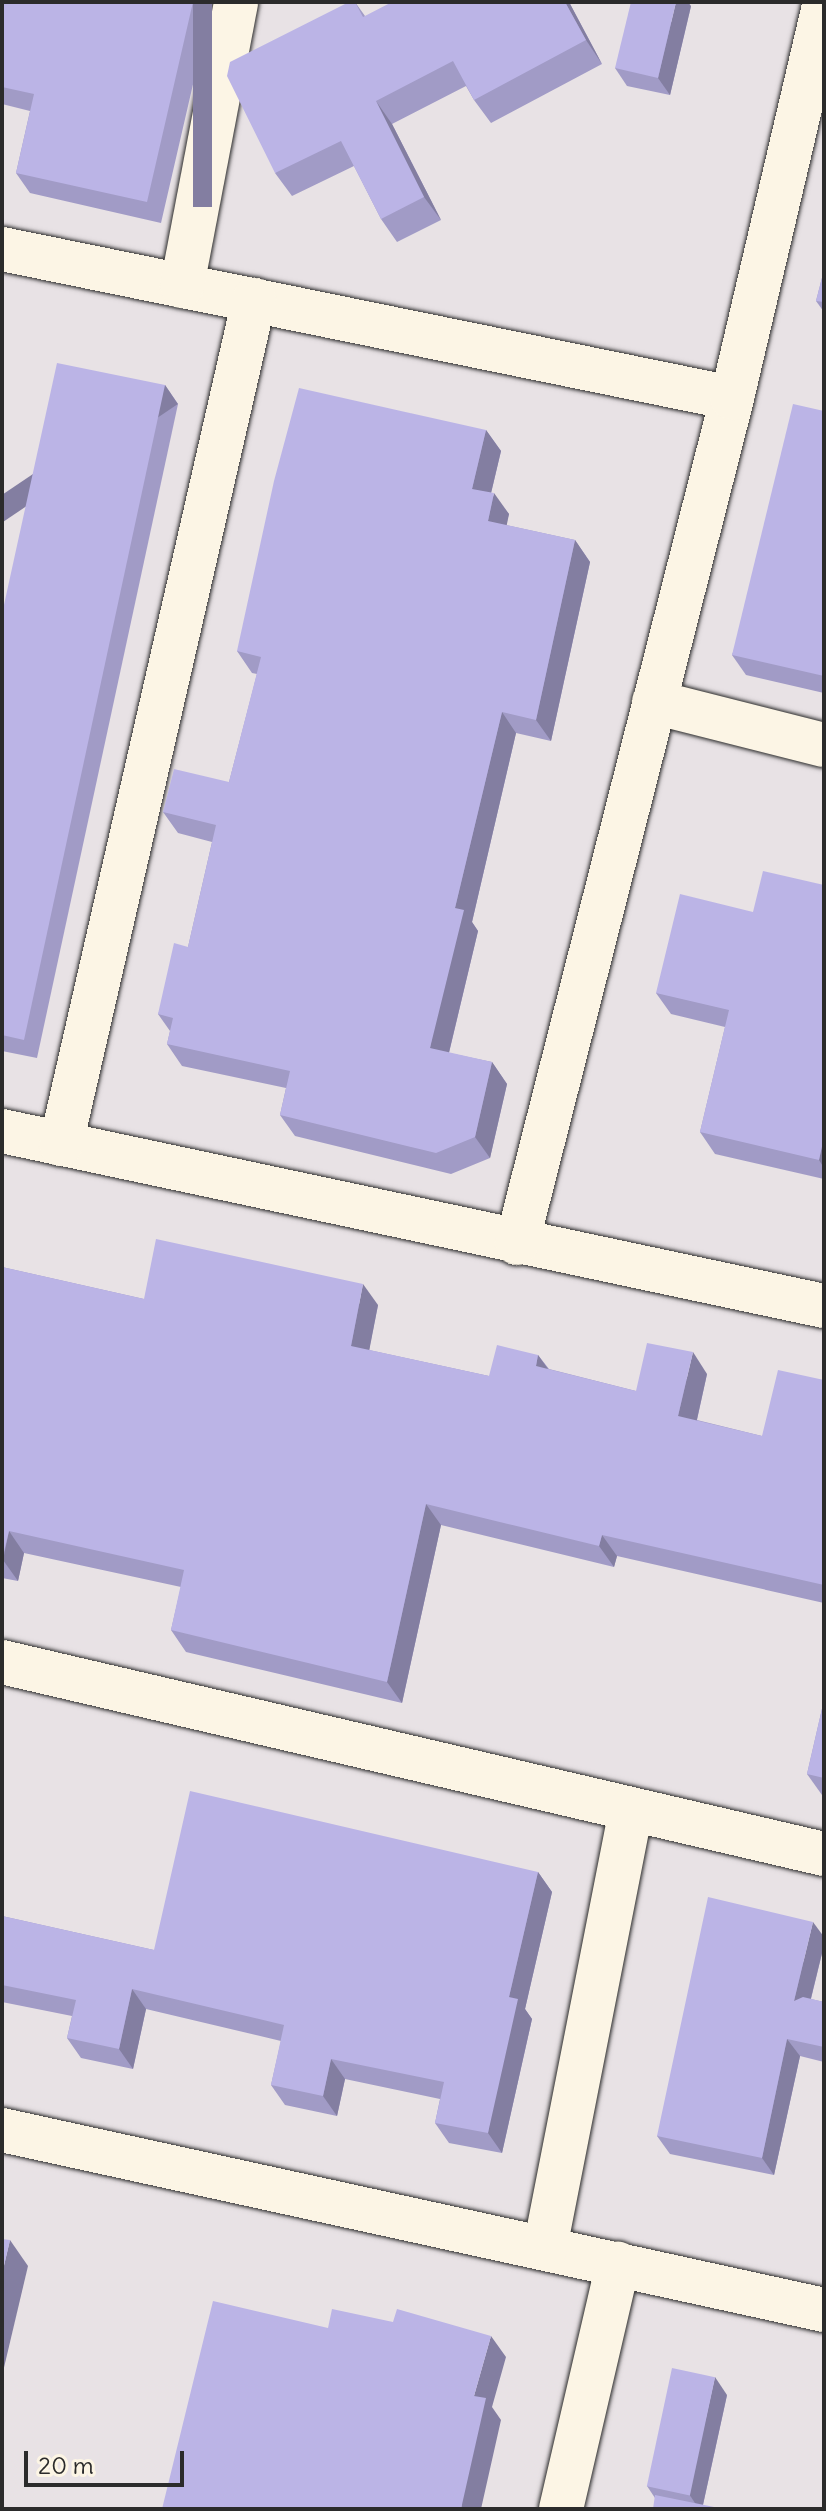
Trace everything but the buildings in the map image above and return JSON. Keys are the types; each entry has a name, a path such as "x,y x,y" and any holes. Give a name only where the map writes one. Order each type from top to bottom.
{"street":[{"path":"182,286 236,2"},
{"path":"517,1243 732,398 824,5"},
{"path":"2,249 732,398"},
{"path":"61,1144 254,300"},
{"path":"654,702 824,745"},
{"path":"2,1131 824,1306"},
{"path":"2,1662 824,1854"},
{"path":"545,2248 631,1809"},
{"path":"2,2130 824,2310"},
{"path":"561,2509 618,2264"}]}
